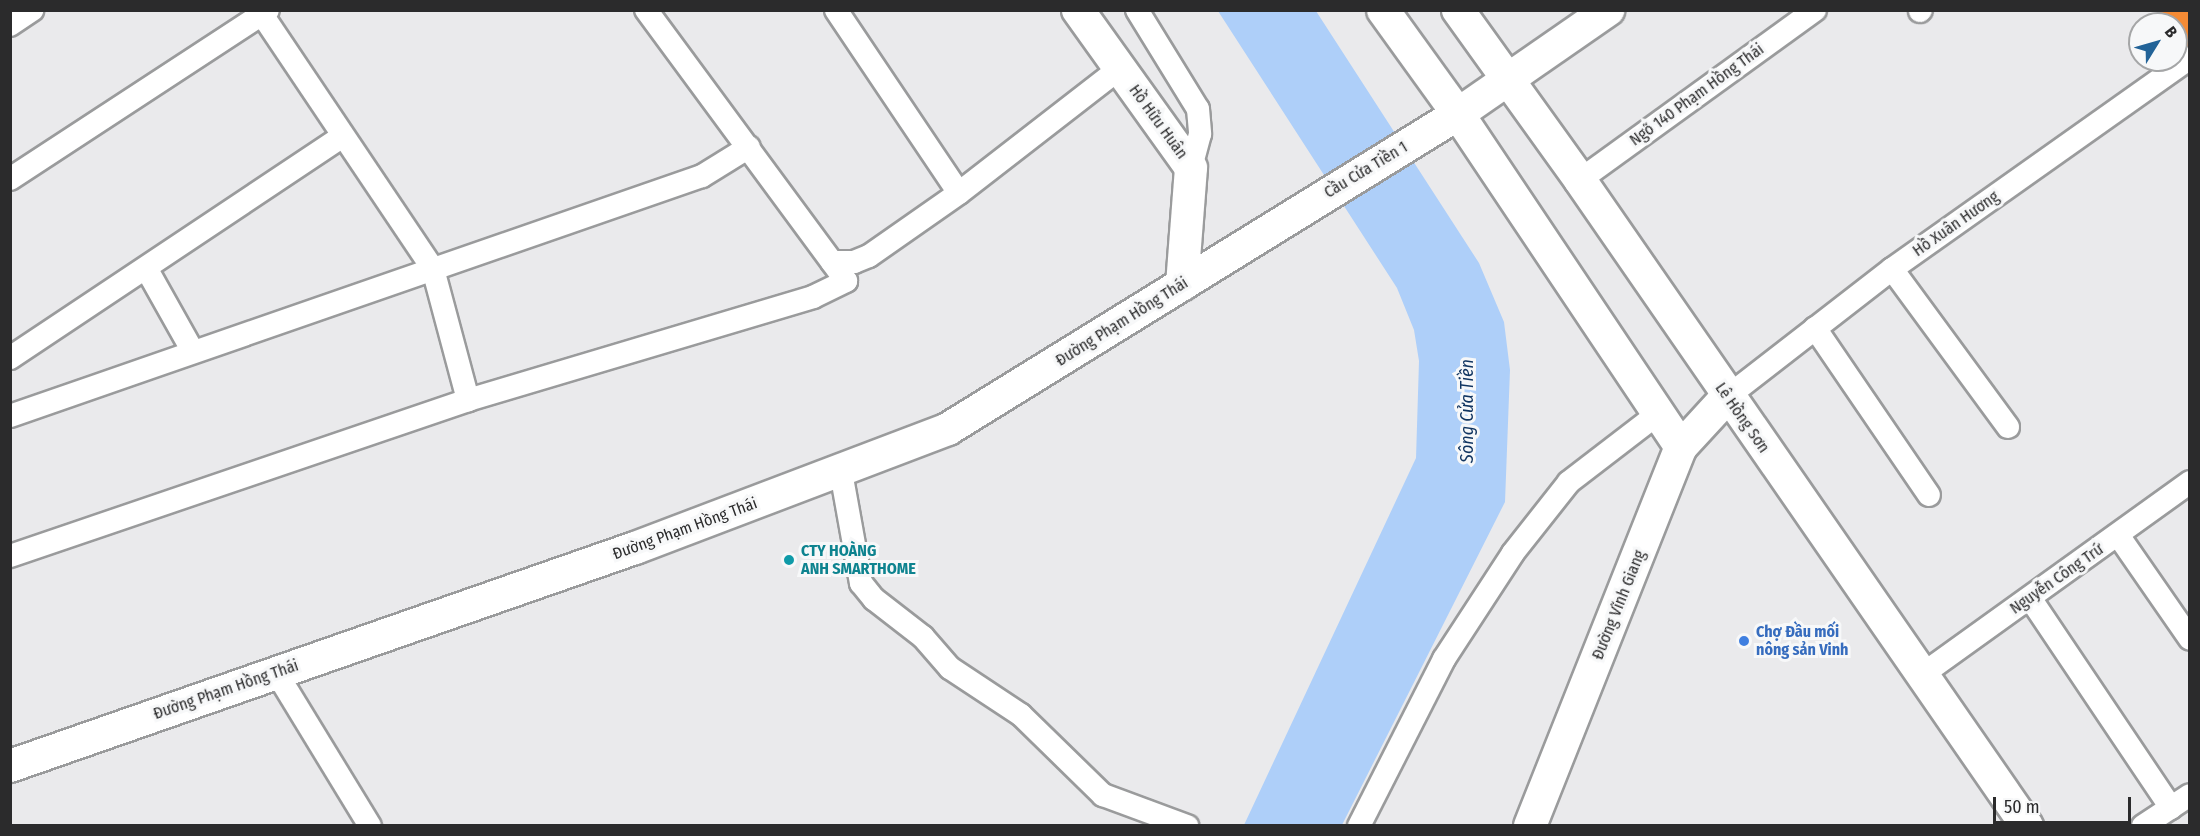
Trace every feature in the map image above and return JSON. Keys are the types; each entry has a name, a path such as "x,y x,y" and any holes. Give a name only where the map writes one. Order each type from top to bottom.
{"highway":[{"path":"2176,10 2190,29"}],"street":[{"path":"10,25 32,10"},
{"path":"10,556 468,400 813,297 846,281 646,10"},
{"path":"836,10 959,193"},
{"name":"Hồ Hữu Huân","path":"1078,10 1191,168 1182,285"},
{"path":"1137,10 1198,109 1200,134 1191,168"},
{"path":"1383,10 1458,114 1681,447"},
{"name":"Lê Hồng Sơn","path":"1458,10 1580,180 1727,396 2027,825"},
{"path":"1458,114 1608,10"},
{"name":"Ngõ 140 Phạm Hồng Thái","path":"1580,180 1815,10"},
{"path":"10,179 263,12 342,137 410,230 433,269 468,400"},
{"name":"Hồ Xuân Hương","path":"1727,396 1892,269 2190,58"},
{"path":"832,262 854,262 869,256 959,193 1119,69"},
{"name":"Cầu Cửa Tiền 1","path":"1315,200 1458,114"},
{"path":"10,358 342,137"},
{"path":"10,416 192,350 702,176 749,147"},
{"name":"Đường Phạm Hồng Thái","path":"10,766 841,472 948,429 1315,200"},
{"path":"146,268 192,350"},
{"path":"1892,269 2008,427"},
{"path":"1815,328 1929,495"},
{"name":"Đường Vĩnh Giang","path":"1530,825 1681,447 1727,396"},
{"path":"1359,825 1444,659 1513,553 1569,482 1659,413"},
{"path":"841,472 861,583 874,599 923,637 950,668 1021,715 1103,795 1187,825"},
{"name":"Nguyễn Công Trứ","path":"1923,674 2190,482"},
{"path":"2118,535 2190,639"},
{"path":"2030,598 2171,808"},
{"path":"276,672 370,825"},
{"path":"2143,825 2190,795"}],"water":[{"name":"Sông Cửa Tiền","path":"1218,11 1316,11 1479,263 1504,322 1510,370 1505,502 1342,825 1244,825 1416,458 1419,361 1414,330 1397,288"}],"place":[{"name":"CTY HOÀNG ANH SMARTHOME","path":"789,560"},
{"name":"Chợ Đầu mối nông sản Vinh","path":"1744,641"}]}
